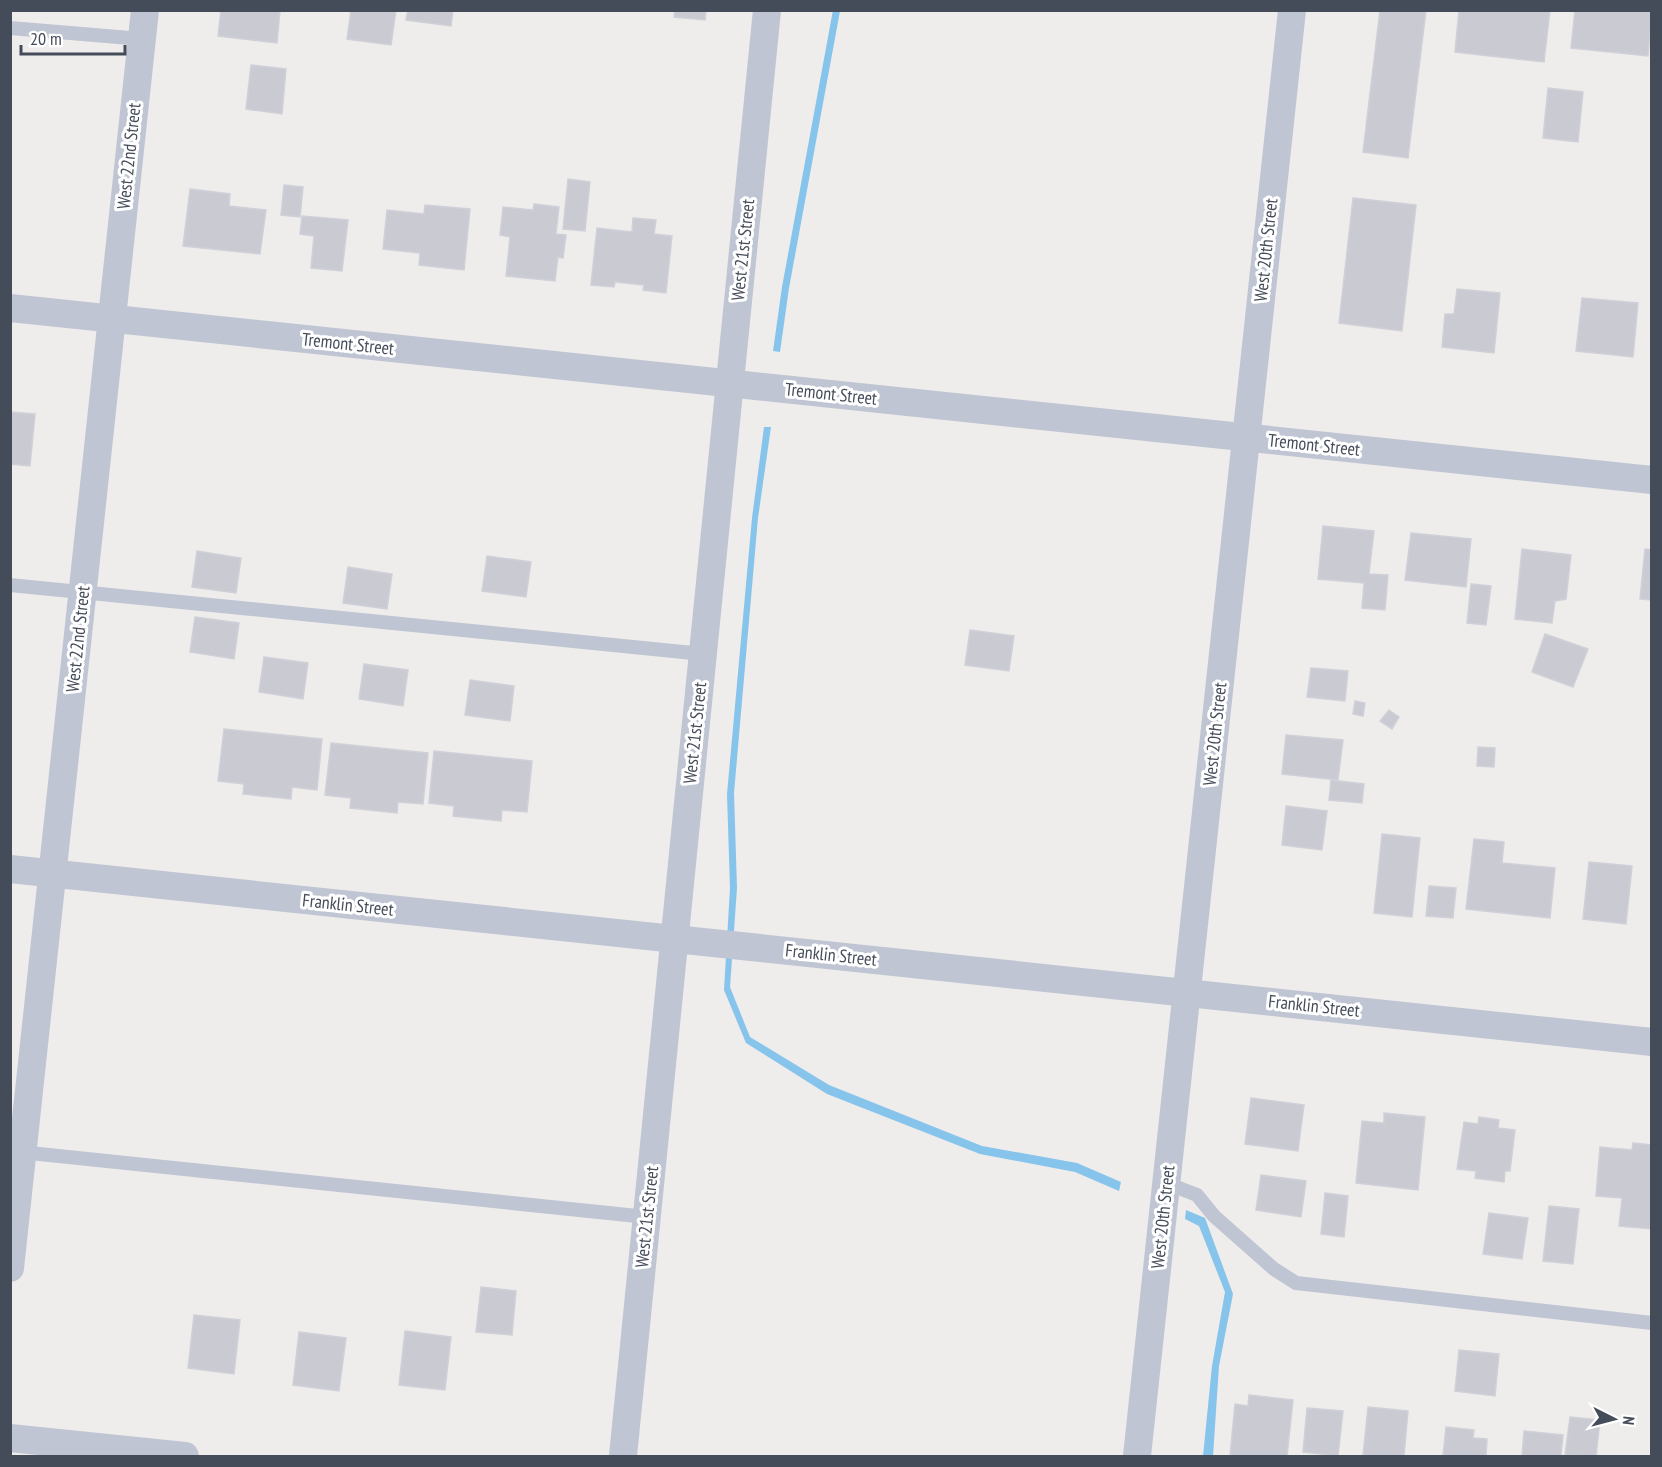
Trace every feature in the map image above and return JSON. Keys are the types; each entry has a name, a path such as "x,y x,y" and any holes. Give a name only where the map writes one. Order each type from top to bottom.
{"street":[{"name":"West 22nd Street","path":"10,1268 17,1152 53,874 145,10"},
{"name":"West 21st Street","path":"623,1456 767,10"},
{"name":"West 20th Street","path":"1137,1456 1292,10"},
{"name":"Tremont Street","path":"10,308 1652,480"},
{"name":"Franklin Street","path":"10,869 1652,1042"},
{"path":"10,1438 185,1456"}],"lane":[{"path":"10,28 142,39"},
{"path":"10,585 703,654"},
{"path":"17,1152 647,1216"},
{"path":"1166,1183 1197,1195 1214,1216 1274,1269 1296,1283 1652,1323"}],"water":[{"path":"833,10 840,11 789,288 780,352 773,351 782,287"},
{"path":"764,427 771,427 758,518 734,793 737,888 730,987 750,1037 829,1085 982,1146 1077,1163 1121,1182 1119,1191 1075,1172 980,1154 827,1094 746,1043 724,990 730,888 727,794 752,518"},
{"path":"1186,1210 1205,1218 1233,1294 1219,1366 1213,1456 1203,1456 1212,1366 1225,1292 1199,1226 1185,1219"}],"building":[{"path":"221,10 280,10 277,43 218,36"},
{"path":"351,10 396,10 391,45 347,39"},
{"path":"408,10 453,10 451,26 406,20"},
{"path":"675,10 706,10 705,20 674,17"},
{"path":"1380,10 1426,10 1408,158 1363,152"},
{"path":"1459,10 1550,10 1544,62 1455,52"},
{"path":"1575,10 1652,11 1648,56 1571,48"},
{"path":"251,65 286,69 282,114 246,109"},
{"path":"1548,88 1583,92 1578,142 1543,138"},
{"path":"568,179 590,182 585,231 563,229"},
{"path":"284,185 303,187 300,217 281,215"},
{"path":"190,189 230,194 229,206 266,210 260,254 183,246"},
{"path":"1353,198 1416,205 1402,331 1339,323"},
{"path":"534,204 559,207 556,234 566,235 563,258 558,257 555,281 506,276 510,237 500,235 503,207 533,210"},
{"path":"425,205 470,209 464,270 419,265 420,253 383,249 387,210 424,214"},
{"path":"302,216 348,220 342,271 311,268 314,236 300,234"},
{"path":"633,218 656,220 654,234 672,236 666,293 643,290 644,285 615,282 614,287 591,285 597,228 632,232"},
{"path":"1457,289 1500,293 1494,353 1442,347 1445,314 1454,314"},
{"path":"1582,298 1638,303 1633,357 1576,351"},
{"path":"10,412 35,414 30,466 10,464"},
{"path":"1323,526 1374,531 1369,574 1388,575 1385,610 1362,608 1364,583 1318,579"},
{"path":"1411,533 1471,539 1466,587 1405,580"},
{"path":"1522,549 1571,555 1566,599 1555,601 1552,623 1515,619"},
{"path":"1645,549 1652,550 1652,600 1640,599"},
{"path":"197,551 241,558 236,593 192,587"},
{"path":"487,556 531,562 526,597 482,591"},
{"path":"348,567 392,574 387,609 343,603"},
{"path":"1471,584 1491,586 1486,625 1467,623"},
{"path":"195,617 239,623 234,659 190,652"},
{"path":"970,630 1014,636 1009,671 965,665"},
{"path":"1545,634 1588,649 1573,687 1532,672"},
{"path":"264,657 308,663 303,699 259,692"},
{"path":"364,664 408,670 403,706 359,699"},
{"path":"1311,668 1348,671 1345,701 1307,697"},
{"path":"470,680 514,686 510,721 465,715"},
{"path":"1355,701 1365,703 1363,716 1353,714"},
{"path":"1389,710 1399,717 1392,729 1380,721"},
{"path":"224,729 322,739 317,790 292,787 291,799 243,794 244,784 218,781"},
{"path":"1286,735 1343,740 1338,780 1282,774"},
{"path":"331,743 428,753 423,804 398,802 397,813 350,808 351,798 325,795"},
{"path":"1478,747 1495,748 1494,767 1477,766"},
{"path":"434,751 532,761 527,812 502,810 501,821 453,816 454,806 429,803"},
{"path":"1331,780 1364,784 1362,803 1329,800"},
{"path":"1286,806 1327,811 1322,850 1282,845"},
{"path":"1382,834 1420,838 1412,917 1374,913"},
{"path":"1474,839 1504,842 1502,863 1555,868 1550,918 1466,909"},
{"path":"1589,862 1632,866 1626,924 1583,919"},
{"path":"1429,886 1456,888 1453,918 1426,916"},
{"path":"1251,1098 1304,1105 1298,1151 1245,1144"},
{"path":"1384,1113 1425,1117 1418,1190 1356,1183 1362,1121 1384,1123"},
{"path":"1479,1117 1499,1120 1498,1128 1515,1130 1510,1171 1505,1171 1504,1182 1475,1178 1476,1171 1457,1169 1464,1122 1478,1124"},
{"path":"1633,1143 1652,1145 1652,1229 1619,1226 1622,1198 1596,1196 1600,1147 1632,1150"},
{"path":"1261,1175 1306,1181 1301,1217 1256,1210"},
{"path":"1325,1193 1348,1196 1344,1237 1321,1234"},
{"path":"1549,1206 1579,1209 1573,1264 1543,1261"},
{"path":"1489,1213 1528,1218 1522,1259 1483,1254"},
{"path":"481,1287 516,1291 512,1335 476,1332"},
{"path":"194,1315 240,1320 234,1374 188,1368"},
{"path":"405,1331 451,1337 445,1390 399,1385"},
{"path":"299,1332 346,1338 339,1391 293,1385"},
{"path":"1459,1350 1499,1354 1495,1396 1455,1391"},
{"path":"1249,1395 1293,1400 1287,1456 1230,1456 1235,1404 1248,1406"},
{"path":"1368,1407 1408,1411 1404,1456 1363,1456"},
{"path":"1307,1408 1343,1411 1338,1456 1303,1452"},
{"path":"1570,1417 1600,1420 1596,1456 1565,1455"},
{"path":"1446,1427 1474,1430 1473,1438 1487,1439 1486,1456 1443,1456"},
{"path":"1524,1431 1563,1435 1561,1456 1522,1456"}]}
